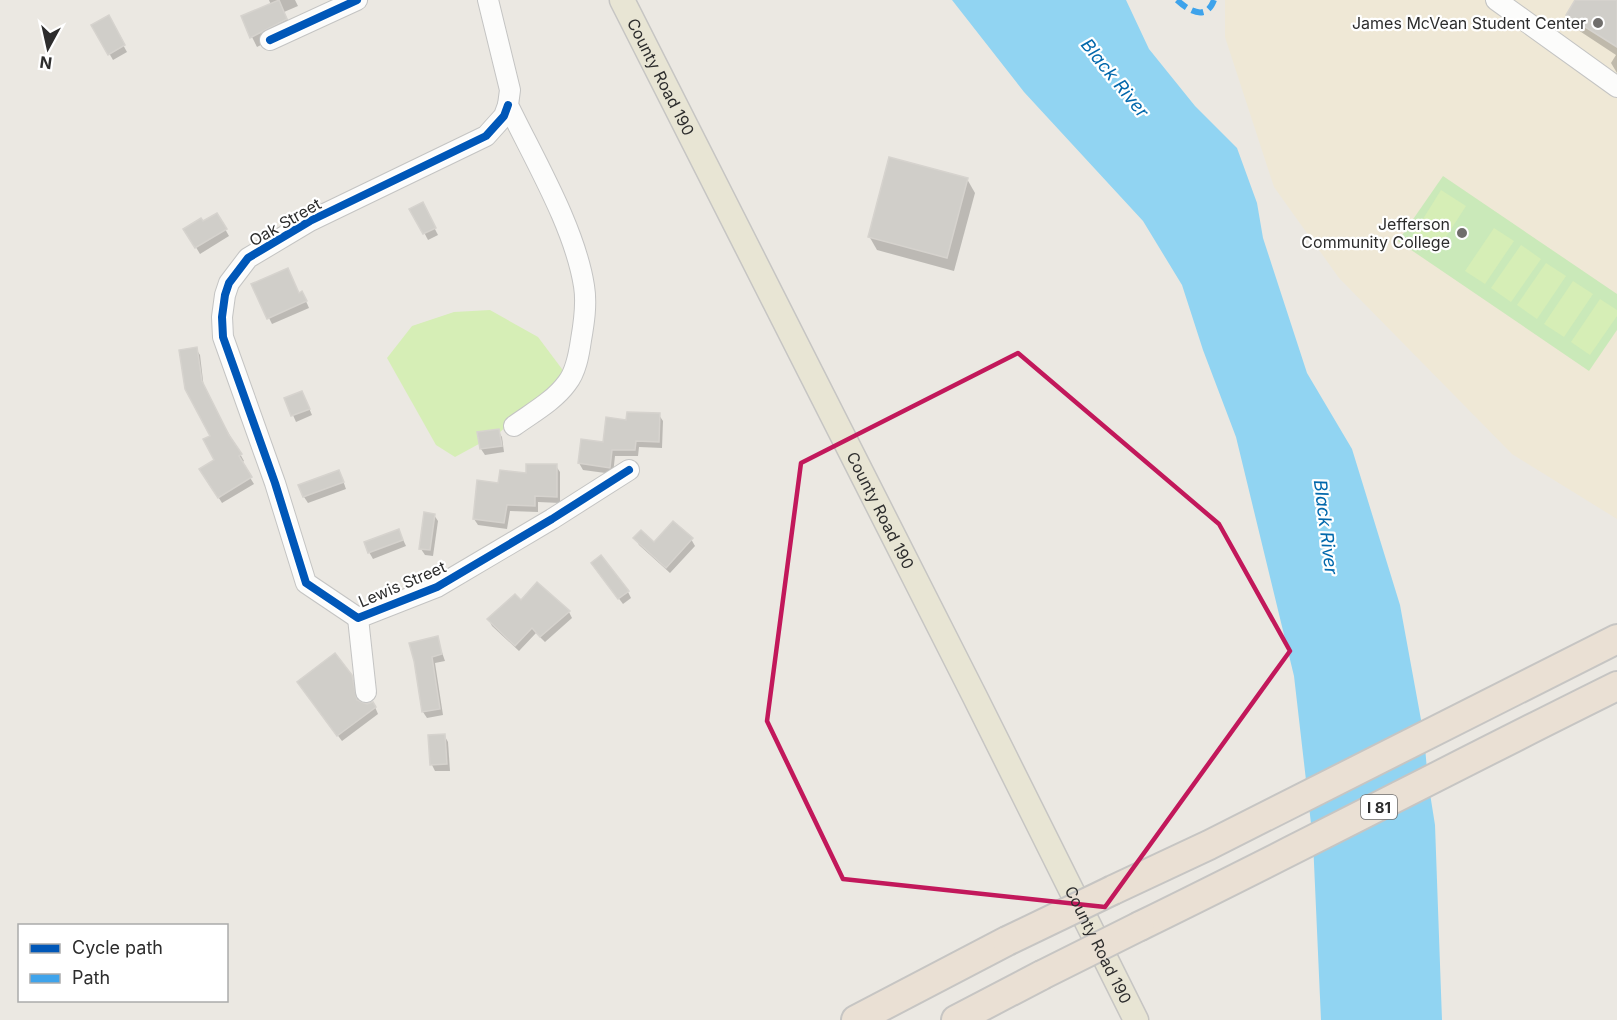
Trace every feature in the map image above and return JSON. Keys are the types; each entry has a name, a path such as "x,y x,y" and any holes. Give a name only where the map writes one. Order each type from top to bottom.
{"highway":[{"name":"I 81","path":"856,1020 1007,941 1272,814 1617,639"},
{"name":"I 81","path":"956,1020 1617,686"}],"main road":[{"name":"County Road 190","path":"622,0 1136,1020"}],"street":[{"path":"270,40 357,0"},
{"path":"488,0 510,90 508,105 571,240 584,287 584,318 578,358 568,382 551,399 514,426"},
{"path":"1500,1 1617,87"},
{"name":"Oak Street","path":"275,483 223,337 222,317 229,283 248,258 273,242 310,221 486,136 504,116 508,105"},
{"name":"Lewis Street","path":"275,483 306,583 358,618 437,587 629,470"},
{"path":"358,618 366,692"}],"highlighted area":[{"path":"1018,353 1219,524 1290,651 1105,907 843,879 767,721 801,463"}],"shaded area":[{"name":"Jefferson Community College","path":"1225,0 1617,0 1617,519 1512,454 1339,278 1274,187 1225,37"}],"green space":[{"path":"1443,176 1617,294 1617,330 1589,371 1398,241"},
{"path":"1441,190 1466,206 1437,251 1413,235"},
{"path":"1494,228 1514,241 1485,284 1465,271"},
{"path":"1521,245 1541,259 1511,302 1491,288"},
{"path":"1546,263 1566,276 1537,319 1517,305"},
{"path":"1573,281 1593,294 1564,337 1544,324"},
{"path":"1600,299 1617,310 1617,316 1590,355 1571,342"},
{"path":"490,310 538,337 565,373 499,433 455,457 436,445 387,358 412,326 454,312"}],"water":[{"name":"Black River","path":"952,0 1126,0 1149,49 1195,106 1237,148 1257,203 1263,238 1307,373 1352,449 1400,605 1424,736 1435,825 1442,1020 1321,1020 1313,841 1294,676 1236,437 1203,350 1182,285 1143,221 1024,92"}],"building":[{"path":"279,0 287,19 250,38 241,16"},
{"name":"James McVean Student Center","path":"1575,0 1617,0 1617,47 1566,15"},
{"path":"109,15 125,45 108,55 91,25"},
{"path":"889,157 968,178 947,258 868,237"},
{"path":"423,202 436,228 423,234 409,209"},
{"path":"217,213 227,229 195,248 183,229 201,218 203,221"},
{"path":"288,268 299,293 302,291 307,301 267,319 251,284"},
{"path":"197,347 202,381 229,435 242,454 239,456 252,477 218,498 199,469 214,460 203,439 210,436 185,389 179,350"},
{"path":"302,391 310,409 291,416 284,398"},
{"path":"627,412 660,413 659,442 636,441 635,450 612,450 610,468 578,463 581,439 603,442 606,417 626,420"},
{"path":"499,429 502,446 480,449 477,432"},
{"path":"526,464 557,464 557,497 535,496 535,506 507,505 504,523 473,519 477,480 498,483 500,470 526,473"},
{"path":"339,470 344,482 303,497 298,485"},
{"path":"424,512 435,514 430,550 419,549"},
{"path":"673,521 693,538 666,568 633,538 641,530 654,542"},
{"path":"399,529 403,540 368,553 364,542"},
{"path":"601,555 629,591 618,599 591,563"},
{"path":"537,582 570,611 540,637 532,628 515,646 487,619 515,594 521,600"},
{"path":"438,636 442,654 432,657 440,709 422,712 409,643"},
{"path":"335,653 352,675 357,700 367,704 373,702 376,707 337,736 297,682"},
{"path":"445,734 447,764 430,765 428,735"}],"marked path":[{"path":"1177,0 1197,12 1206,11 1214,0"}],"cycle path":[{"path":"270,40 357,0"},
{"path":"508,105 504,116 486,136 310,221 248,258 229,283 225,295 222,317 223,337 275,483 306,583 358,618 437,587 629,470"}],"place":[{"name":"James McVean Student Center","path":"1598,23"},
{"name":"Jefferson Community College","path":"1462,233"}]}
